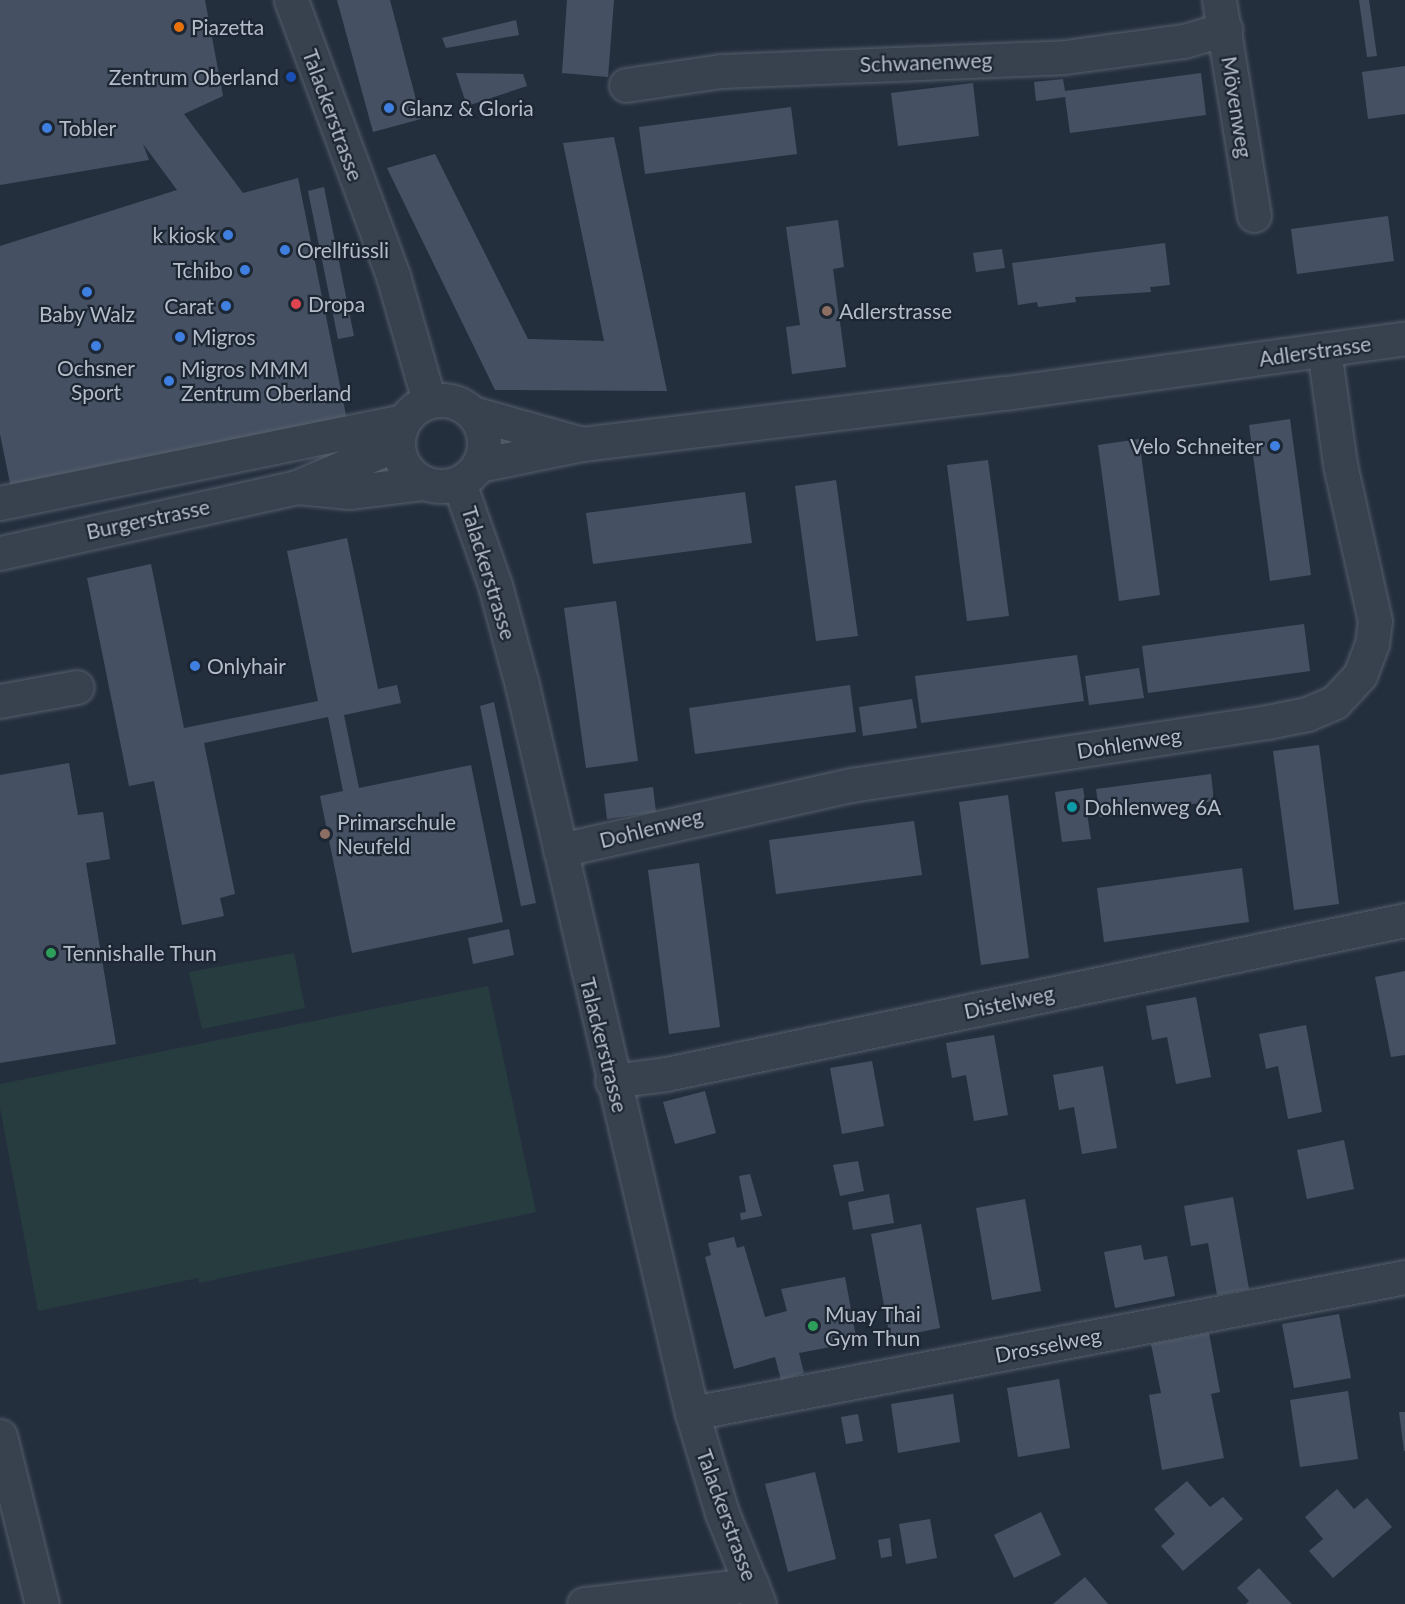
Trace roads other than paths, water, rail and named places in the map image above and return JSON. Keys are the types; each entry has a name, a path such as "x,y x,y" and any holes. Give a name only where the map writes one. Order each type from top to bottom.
{"street":[{"name":"Talackerstrasse","path":"291,0 393,276 429,401"},
{"name":"Schwanenweg","path":"626,85 721,71 1065,57 1184,40 1222,15"},
{"name":"Mövenweg","path":"1222,15 1254,214"},
{"name":"Adlerstrasse","path":"469,474 582,444 1405,338"},
{"name":"Dohlenweg","path":"560,850 851,784 1267,722 1307,714 1335,702 1360,675 1372,644 1375,621 1340,464 1324,350"},
{"path":"0,503 401,428 429,401 452,401 472,413 484,438 469,474 441,487 423,483 405,469 401,428"},
{"name":"Adlerstrasse","path":"472,413 582,444"},
{"name":"Burgerstrasse","path":"0,553 297,487 383,450 401,428"},
{"name":"Talackerstrasse","path":"469,474 692,1413 722,1513 755,1594"},
{"name":"Burgerstrasse","path":"297,487 349,492 423,483"},
{"path":"0,701 77,687"},
{"name":"Distelweg","path":"612,1081 666,1074 1405,920"},
{"name":"Drosselweg","path":"692,1413 1405,1277"},
{"path":"0,1436 42,1604"},
{"path":"584,1604 755,1594"}],"place":[{"name":"Piazetta","path":"179,27"},
{"name":"Zentrum Oberland","path":"291,77"},
{"name":"Glanz & Gloria","path":"389,108"},
{"name":"Tobler","path":"47,128"},
{"name":"k kiosk","path":"228,235"},
{"name":"Orellfüssli","path":"285,250"},
{"name":"Tchibo","path":"245,270"},
{"name":"Baby Walz","path":"87,292"},
{"name":"Dropa","path":"296,304"},
{"name":"Carat","path":"226,306"},
{"name":"Adlerstrasse","path":"827,311"},
{"name":"Migros","path":"180,337"},
{"name":"Ochsner Sport","path":"96,346"},
{"name":"Migros MMM Zentrum Oberland","path":"169,381"},
{"name":"Velo Schneiter","path":"1275,446"},
{"name":"Onlyhair","path":"195,666"},
{"name":"Dohlenweg 6A","path":"1072,807"},
{"name":"Primarschule Neufeld","path":"325,834"},
{"name":"Tennishalle Thun","path":"51,953"},
{"name":"Muay Thai Gym Thun","path":"813,1326"}]}
